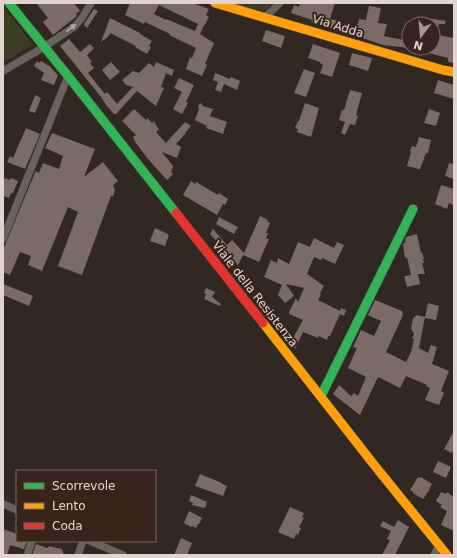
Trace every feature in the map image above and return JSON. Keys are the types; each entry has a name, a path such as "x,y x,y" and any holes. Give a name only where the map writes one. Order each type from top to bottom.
{"main road":[{"name":"Viale della Resistenza","path":"9,3 447,555"},
{"name":"Via Adda","path":"215,3 234,10 265,17 454,72"},
{"path":"321,396 413,208"}],"street":[{"path":"3,70 44,47 74,27 82,18 91,3"},
{"path":"265,17 280,3"},
{"path":"3,239 68,76"},
{"path":"3,504 16,510"},
{"path":"27,555 32,542"},
{"path":"78,555 83,542"},
{"path":"92,542 123,555"},
{"path":"434,555 439,545"}],"green space":[{"path":"232,3 273,3 264,11 247,8"},
{"path":"3,6 33,45 4,62 3,60"}],"building":[{"path":"36,3 74,3 80,11 76,14 77,16 53,35 43,22 48,18"},
{"path":"130,3 192,3 209,9 206,15 209,17 200,34 214,43 205,64 207,65 202,76 186,69 190,57 192,58 196,48 145,22 144,24 125,15","holes":["159,5 198,24 195,31 154,14"]},
{"path":"300,3 335,3 330,19 342,22 339,31 311,22 312,20 291,13 294,5 299,7"},
{"path":"369,6 381,8 378,23 387,24 384,36 401,39 401,47 383,45 353,35 355,24 358,24 359,19 366,20"},
{"path":"94,9 98,11 87,28 84,24"},
{"path":"110,18 140,33 152,41 149,46 151,47 147,54 135,47 136,46 110,33 109,36 101,42"},
{"path":"441,20 446,21 445,24 441,24"},
{"path":"266,30 285,36 281,48 262,41"},
{"path":"441,36 454,38 454,63 448,62 448,58 440,56"},
{"path":"69,39 80,52 90,44 94,48 87,55 94,68 88,73 105,94 107,92 117,104 133,87 126,85 122,80 133,71 139,73 149,63 154,67 156,62 174,70 172,76 166,73 161,87 164,88 156,106 137,91 116,114 114,114 60,46"},
{"path":"313,44 340,53 332,77 320,73 323,65 320,62 308,58"},
{"path":"352,53 372,58 368,71 349,65"},
{"path":"37,61 39,63 41,61 51,67 58,75 54,85 41,80 44,73 34,66"},
{"path":"111,62 120,72 110,80 102,70"},
{"path":"304,69 315,73 306,97 294,93"},
{"path":"215,73 240,81 237,90 224,84 221,92 215,90 218,82 213,80"},
{"path":"179,78 194,85 186,102 188,103 182,114 173,109 182,92 174,88"},
{"path":"438,80 454,85 454,99 434,93"},
{"path":"350,90 362,93 355,125 350,124 345,135 341,133 345,122 339,120 342,110 344,110"},
{"path":"35,95 41,98 35,113 29,111"},
{"path":"201,103 203,106 213,109 210,116 227,122 223,134 206,128 207,126 195,120 199,109 198,106"},
{"path":"305,103 319,108 311,137 297,132 298,129 295,128"},
{"path":"134,109 146,120 148,118 152,123 154,121 159,130 156,132 166,143 185,122 191,126 176,144 181,147 177,158 162,152 173,166 171,172 173,174 167,180 135,142 133,137 136,135 122,121"},
{"path":"429,109 440,113 436,126 424,123"},
{"path":"26,128 40,134 25,169 7,162 10,156 13,158"},
{"path":"52,133 95,149 84,177 103,162 118,181 113,185 115,190 113,196 111,196 82,275 58,266 78,212 68,207 42,271 28,265 31,256 20,252 10,275 3,272 3,250 31,182 36,171 39,173 43,163 59,169 63,156 45,148"},
{"path":"419,137 431,140 428,153 426,153 420,169 418,169 407,166 412,146 416,147"},
{"path":"449,163 454,164 454,179 445,176"},
{"path":"5,178 10,180 11,178 18,181 9,198 3,196 3,184"},
{"path":"191,181 195,184 196,182 218,195 219,193 228,199 225,205 223,204 217,215 183,195"},
{"path":"441,185 454,189 453,205 449,203 447,209 435,204"},
{"path":"260,216 268,220 267,221 270,223 266,233 268,233 266,238 269,239 259,262 243,255 238,265 229,256 226,258 219,252 223,248 210,234 213,229 227,245 232,240 244,253"},
{"path":"219,217 238,227 234,234 216,224"},
{"path":"155,228 169,235 165,246 150,241"},
{"path":"417,234 421,253 422,252 424,259 424,263 422,263 425,274 418,274 420,284 407,287 404,276 411,275 407,257 405,258 403,244 406,242 406,237"},
{"path":"314,238 334,248 337,242 344,245 335,264 322,258 321,260 314,257 307,274 324,286 318,300 340,311 341,308 346,310 344,316 340,314 327,340 319,336 318,338 303,332 295,349 290,343 303,320 289,314 289,312 296,298 298,302 304,288 286,284 294,296 285,303 278,295 282,285 264,277 271,260 277,263 278,258 289,264 298,242 310,247"},
{"path":"3,284 33,296 29,306 3,295"},
{"path":"206,288 215,292 212,297 221,304 220,306 204,299"},
{"path":"375,300 402,311 403,315 386,352 406,362 411,352 414,339 412,338 414,334 411,328 413,318 417,315 425,317 419,348 428,353 431,345 437,347 432,364 449,371 441,391 444,393 439,405 425,400 430,388 426,386 427,385 406,376 400,388 378,377 360,415 333,394 339,385 351,396 354,393 358,396 366,377 348,368 357,348 353,347 361,330 374,336 381,321 368,315"},
{"path":"428,303 439,306 436,320 425,318"},
{"path":"454,431 454,449 452,453 444,449"},
{"path":"438,461 451,467 446,478 433,472"},
{"path":"200,474 227,486 223,496 195,486"},
{"path":"418,477 421,477 432,484 423,499 410,490"},
{"path":"441,492 446,494 447,492 454,497 454,531 441,525 447,511 440,507 442,505 436,501"},
{"path":"191,495 207,502 205,508 192,505 193,503 189,501"},
{"path":"290,507 304,513 302,517 304,518 299,527 301,528 298,535 296,534 294,539 278,532"},
{"path":"189,511 202,518 196,528 184,523"},
{"path":"398,520 409,527 395,555 382,555 390,540 387,539 391,531 380,526 383,521 394,527"},
{"path":"3,529 16,534 16,542 27,542 24,549 10,545 7,555 3,555"},
{"path":"181,538 192,543 187,555 174,555"},
{"path":"36,544 47,548 50,546 62,549 64,555 32,555"}],"traffic: fast":[{"path":"9,3 176,213"},
{"path":"321,396 413,209"}],"traffic: slow":[{"path":"215,3 454,72"},
{"path":"263,323 447,555"}],"traffic: jam":[{"path":"176,213 263,323"}]}
